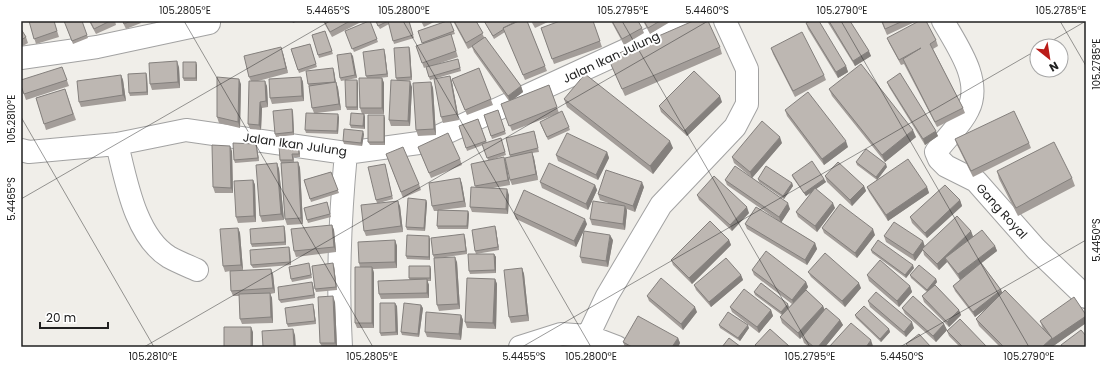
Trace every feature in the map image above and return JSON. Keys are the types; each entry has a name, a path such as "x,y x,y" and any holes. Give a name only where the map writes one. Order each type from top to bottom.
{"street":[{"name":"Jalan Ikan Julung","path":"21,150 28,152 117,144 186,130 346,153 426,142 687,21"},
{"path":"588,336 607,296 661,206 735,127 747,104 747,69 725,21"},
{"name":"Gang Royal","path":"944,21 964,58 971,76 972,101 968,110 936,152 938,159 946,166 976,181 1036,249 1086,297"},
{"path":"21,58 97,47 209,23"},
{"path":"117,144 131,204 148,236 168,256 197,270"},
{"path":"341,347 339,311 342,203 346,153"},
{"path":"520,347 561,334 588,336 617,347"}],"building":[{"path":"29,21 54,21 57,31 34,39"},
{"path":"64,21 82,21 87,35 72,41"},
{"path":"90,21 110,21 94,29"},
{"path":"123,21 131,21 124,24"},
{"path":"324,21 350,21 330,32"},
{"path":"369,21 377,39 352,49 345,31"},
{"path":"376,21 388,21 378,26"},
{"path":"388,21 409,21 413,35 393,41"},
{"path":"450,21 454,31 422,43 418,31"},
{"path":"454,21 476,21 483,33 466,43"},
{"path":"484,21 517,21 503,28 504,29 493,36"},
{"path":"519,21 527,21 545,66 523,75 503,28"},
{"path":"560,21 593,21 600,41 552,59 541,28"},
{"path":"612,21 638,21 642,28 622,39"},
{"path":"644,21 660,21 648,28"},
{"path":"693,21 708,21 720,47 622,89 608,58"},
{"path":"810,21 819,21 846,66 836,72 806,23"},
{"path":"829,21 850,21 869,51 853,61"},
{"path":"882,21 903,21 885,29"},
{"path":"919,21 926,21 936,40 930,44 963,108 935,122 903,59 921,48 899,60 887,38"},
{"path":"21,29 26,37 21,40"},
{"path":"325,31 332,51 318,55 312,35"},
{"path":"802,32 824,75 793,91 771,48"},
{"path":"451,34 456,51 422,63 416,46"},
{"path":"485,37 521,86 508,96 472,46"},
{"path":"310,44 316,64 298,70 291,49"},
{"path":"281,47 286,68 249,77 244,56"},
{"path":"409,47 411,77 396,78 394,48"},
{"path":"384,49 387,74 366,76 363,52"},
{"path":"351,53 355,75 340,78 337,55"},
{"path":"458,59 460,68 429,77 426,67"},
{"path":"177,61 178,82 150,84 149,63"},
{"path":"183,62 196,62 196,78 183,78"},
{"path":"861,64 913,130 882,155 829,89"},
{"path":"62,67 67,80 24,94 21,86 21,80"},
{"path":"333,68 335,82 308,84 306,71"},
{"path":"479,68 491,99 465,110 452,79"},
{"path":"694,71 720,96 684,131 659,106"},
{"path":"146,73 147,92 129,93 128,74"},
{"path":"900,73 936,131 923,139 887,82"},
{"path":"585,74 670,141 650,166 564,99"},
{"path":"121,75 123,95 79,102 77,81"},
{"path":"450,76 457,114 441,117 434,79"},
{"path":"217,77 239,79 238,122 217,117"},
{"path":"301,77 302,96 270,98 269,79"},
{"path":"359,78 382,78 382,108 360,108"},
{"path":"345,80 357,80 357,107 346,107"},
{"path":"391,80 410,81 408,121 389,120"},
{"path":"249,81 265,81 266,101 260,102 259,125 248,124"},
{"path":"336,82 339,104 312,108 309,86"},
{"path":"431,82 434,129 416,130 413,83"},
{"path":"549,85 557,107 509,126 501,104"},
{"path":"65,89 73,114 44,124 36,98"},
{"path":"808,92 846,141 822,159 785,110"},
{"path":"292,109 293,132 275,134 273,111"},
{"path":"498,110 505,131 491,136 484,115"},
{"path":"562,111 569,127 547,137 540,122"},
{"path":"1014,111 1029,143 971,171 955,139"},
{"path":"306,113 338,114 337,131 305,130"},
{"path":"351,113 364,114 363,126 350,125"},
{"path":"368,115 384,115 384,142 368,142"},
{"path":"478,119 486,141 466,148 459,126"},
{"path":"762,121 780,137 750,172 732,157"},
{"path":"344,129 363,131 361,143 343,141"},
{"path":"534,131 538,148 510,155 506,138"},
{"path":"448,133 460,159 429,173 418,147"},
{"path":"567,133 607,152 596,175 556,155"},
{"path":"501,138 505,152 487,158 482,144"},
{"path":"1054,142 1072,178 1016,208 997,171"},
{"path":"233,143 256,144 258,158 234,160"},
{"path":"298,144 299,154 292,154 293,160 280,160 279,146"},
{"path":"212,145 230,146 231,188 213,187"},
{"path":"403,147 419,184 401,192 386,154"},
{"path":"866,149 886,164 876,177 856,162"},
{"path":"532,152 536,174 510,180 505,158"},
{"path":"504,157 508,180 475,186 471,164"},
{"path":"908,159 927,187 886,215 867,187"},
{"path":"812,161 824,179 804,193 792,175"},
{"path":"298,162 301,218 285,219 281,163"},
{"path":"838,162 864,186 850,200 825,176"},
{"path":"277,163 281,214 260,216 256,165"},
{"path":"549,163 595,185 586,204 540,182"},
{"path":"385,164 392,196 376,200 368,167"},
{"path":"735,166 788,203 779,217 725,180"},
{"path":"766,166 792,183 783,196 758,179"},
{"path":"606,170 642,182 633,206 598,194"},
{"path":"331,172 338,190 310,199 304,180"},
{"path":"714,176 747,207 730,225 697,195"},
{"path":"460,178 464,201 432,206 429,183"},
{"path":"253,180 254,216 236,217 234,181"},
{"path":"945,185 960,200 925,233 910,217"},
{"path":"471,187 507,189 506,209 470,207"},
{"path":"815,188 833,203 815,226 796,212"},
{"path":"524,190 585,219 574,241 514,213"},
{"path":"408,198 426,200 424,228 406,227"},
{"path":"398,201 401,226 364,231 361,205"},
{"path":"593,201 625,206 623,224 590,219"},
{"path":"327,202 330,214 307,220 304,208"},
{"path":"840,204 873,229 855,253 822,228"},
{"path":"756,207 815,243 805,260 745,224"},
{"path":"438,210 468,211 467,226 437,226"},
{"path":"957,216 971,231 937,264 922,249"},
{"path":"710,221 729,240 689,278 671,260"},
{"path":"894,222 923,241 913,255 884,236"},
{"path":"332,225 334,247 294,251 291,229"},
{"path":"284,226 285,242 251,244 250,229"},
{"path":"495,226 498,247 475,251 472,230"},
{"path":"238,228 241,265 223,266 220,229"},
{"path":"982,230 995,246 958,274 945,258"},
{"path":"584,231 610,235 606,261 580,257"},
{"path":"464,234 466,251 433,255 431,238"},
{"path":"407,235 429,236 429,257 406,256"},
{"path":"395,240 395,262 359,263 358,242"},
{"path":"878,240 913,265 905,275 871,250"},
{"path":"289,247 290,262 251,265 250,250"},
{"path":"766,251 806,282 792,300 752,270"},
{"path":"825,253 859,283 842,301 808,272"},
{"path":"468,254 494,254 495,270 469,271"},
{"path":"455,257 458,304 437,305 434,258"},
{"path":"726,258 741,275 709,302 694,285"},
{"path":"880,260 910,286 897,301 867,275"},
{"path":"309,263 311,275 291,279 289,267"},
{"path":"333,263 336,287 315,289 312,266"},
{"path":"981,263 1001,290 973,312 953,286"},
{"path":"919,265 936,279 927,290 910,275"},
{"path":"409,266 430,266 430,278 409,278"},
{"path":"355,267 372,267 372,323 355,323"},
{"path":"522,268 527,315 509,317 504,270"},
{"path":"271,269 273,288 231,291 230,271"},
{"path":"467,278 495,279 493,323 465,322"},
{"path":"661,278 695,307 681,324 647,296"},
{"path":"427,279 427,293 379,294 378,281"},
{"path":"312,282 314,295 279,300 278,287"},
{"path":"761,283 788,304 781,312 754,292"},
{"path":"935,285 959,310 947,322 922,296"},
{"path":"744,289 771,310 757,327 730,307"},
{"path":"806,290 823,306 798,333 780,317"},
{"path":"1005,290 1052,338 1042,347 1004,347 976,319"},
{"path":"876,292 912,322 904,332 868,301"},
{"path":"270,293 271,317 240,319 239,294"},
{"path":"333,296 335,343 320,343 318,297"},
{"path":"913,296 944,324 933,336 902,308"},
{"path":"1074,297 1086,316 1052,339 1040,321"},
{"path":"380,303 395,303 396,332 380,333"},
{"path":"404,303 421,305 418,334 401,332"},
{"path":"313,304 315,321 287,324 285,308"},
{"path":"864,306 889,329 880,339 855,315"},
{"path":"826,308 840,320 818,347 814,347 802,337"},
{"path":"426,312 461,315 459,334 425,332"},
{"path":"728,312 748,325 738,338 719,325"},
{"path":"638,316 678,338 672,347 632,347 623,342"},
{"path":"960,319 987,347 963,347 947,331"},
{"path":"851,323 871,340 866,347 829,347"},
{"path":"224,327 251,327 251,347 224,347"},
{"path":"293,329 294,347 263,347 262,331"},
{"path":"770,329 789,346 757,347 755,345"},
{"path":"1081,330 1086,336 1086,347 1062,347 1061,345"},
{"path":"919,334 931,347 909,347 906,344"},
{"path":"729,338 741,347 722,347"}]}
